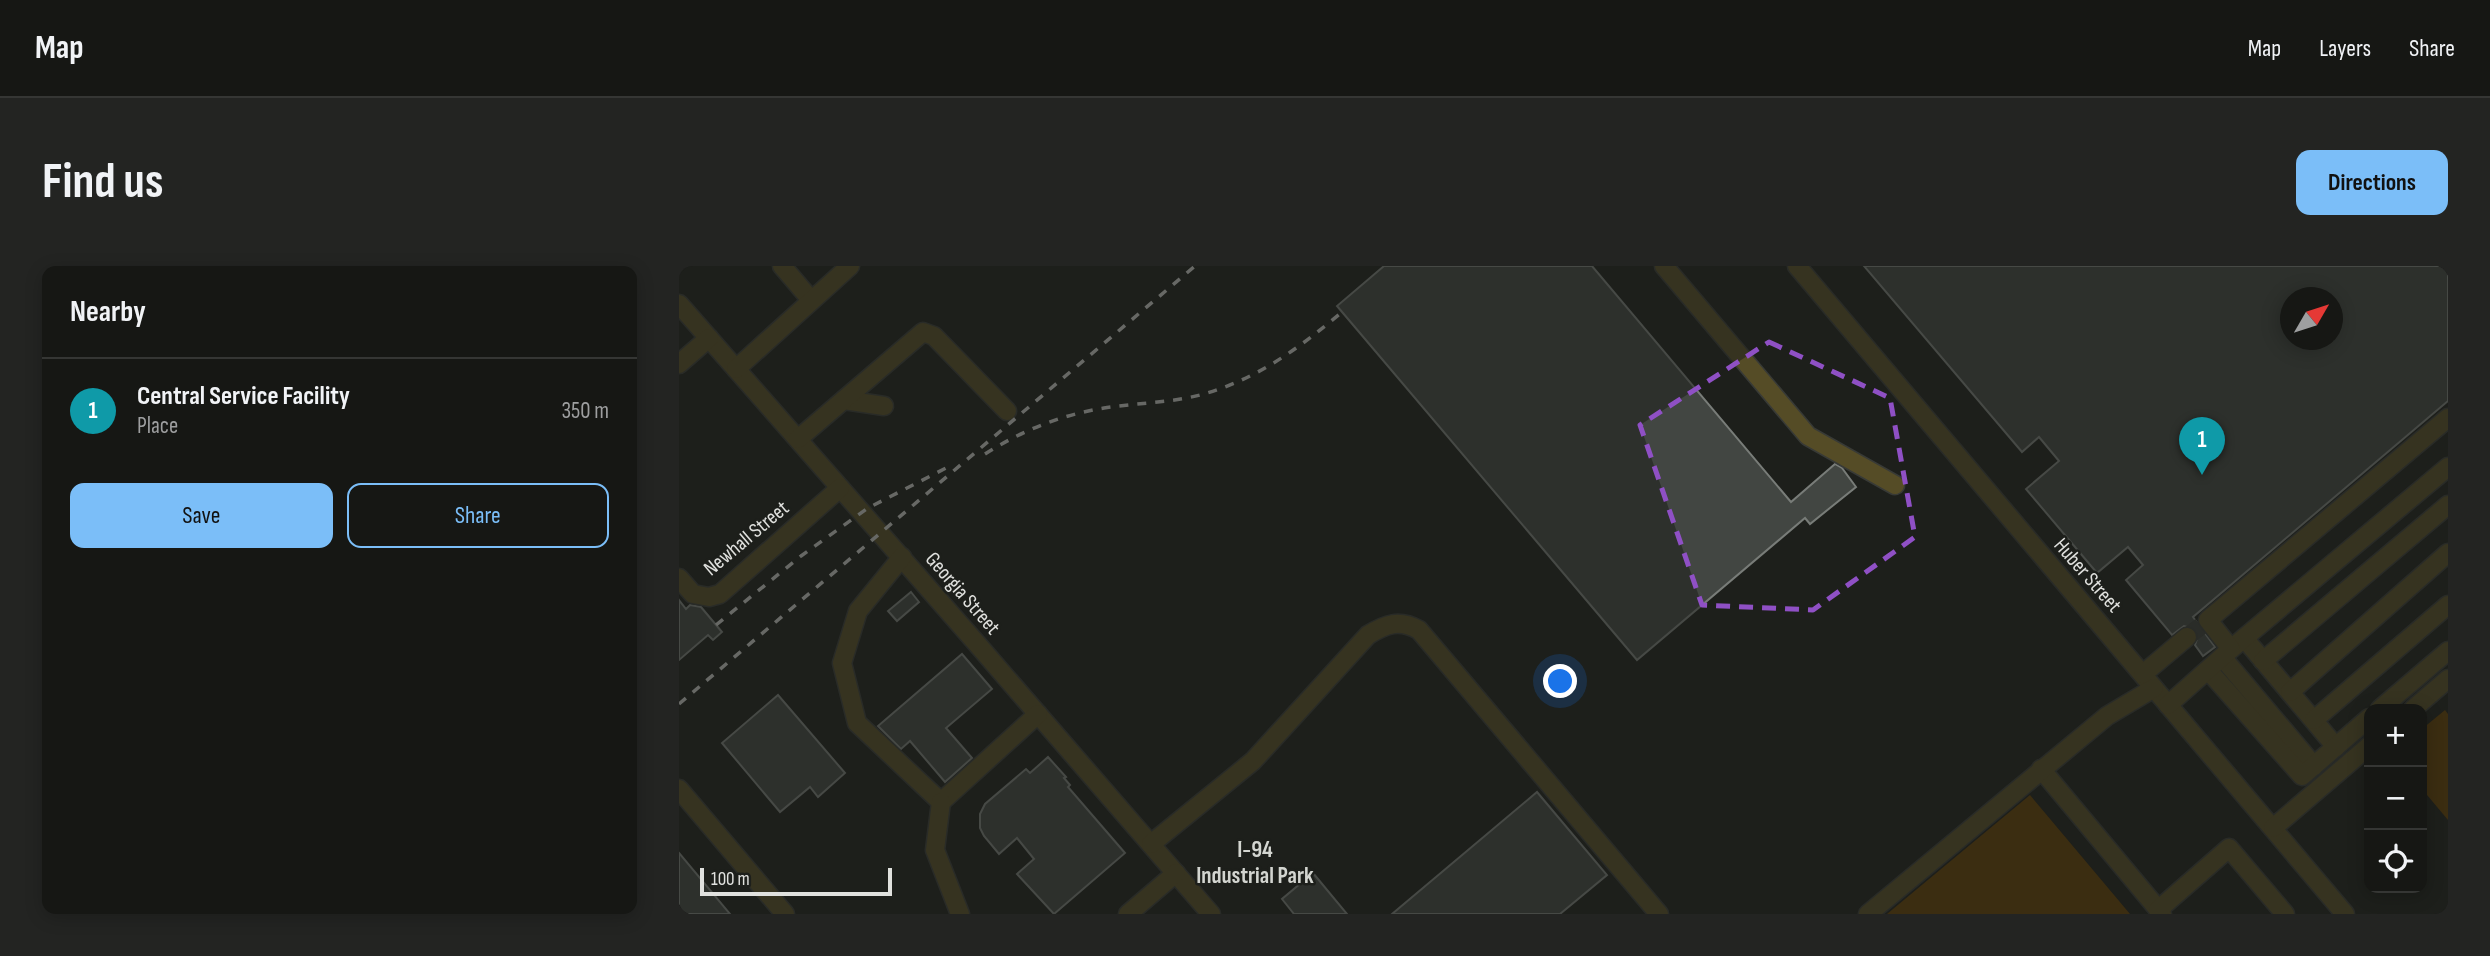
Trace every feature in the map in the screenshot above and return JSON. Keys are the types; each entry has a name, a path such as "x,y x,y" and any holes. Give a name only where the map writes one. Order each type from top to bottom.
{"street":[{"path":"782,266 811,300"},
{"path":"736,369 850,266"},
{"path":"1664,266 1808,436 1895,485"},
{"name":"Huber Street","path":"1797,266 2345,914"},
{"name":"Georgia Street","path":"679,304 1211,914"},
{"path":"798,439 923,332 934,336 1007,411"},
{"path":"679,365 709,338"},
{"path":"844,400 884,406"},
{"path":"2314,766 2233,648 2205,623 2448,418"},
{"path":"2168,705 2448,467"},
{"name":"Newhall Street","path":"679,578 693,594 709,597 720,594 840,488"},
{"path":"2263,661 2448,505"},
{"path":"2290,692 2448,553"},
{"path":"902,557 858,611 842,663 857,723 940,802"},
{"path":"2314,720 2448,605"},
{"path":"1151,844 1253,761 1368,635 1383,626 1407,624 1419,630 1660,914"},
{"path":"1868,914 2148,681 2187,638"},
{"path":"2233,648 2263,661 2336,747"},
{"path":"2386,704 2448,651"},
{"path":"2208,670 2302,776 2364,722"},
{"path":"2420,704 2447,683"},
{"path":"960,914 935,850 940,802 1038,714"},
{"path":"2273,828 2364,750"},
{"path":"2041,769 2160,912 2229,848 2285,914"},
{"path":"679,789 785,914"},
{"path":"1128,914 1176,873"}],"highlighted area":[{"path":"1769,342 1890,398 1915,537 1813,610 1702,605 1640,425"}],"shaded area":[{"path":"2445,710 2448,714 2448,820 2427,795 2427,725"},
{"path":"2030,795 2130,914 1887,914"}],"building":[{"path":"1384,266 1592,266 1791,502 1835,464 1842,468 1856,487 1810,524 1805,518 1637,660 1337,306"},
{"path":"1864,266 2448,266 2448,401 2193,617 2215,647 2203,656 2195,645 2198,636 2195,629 2184,626 2172,635 2126,580 2143,565 2128,547 2097,573 2026,489 2059,461 2039,437 2022,452"},
{"path":"911,592 919,602 897,621 888,611"},
{"path":"679,600 686,609 690,605 701,607 722,632 713,640 708,635 679,660"},
{"path":"962,654 992,689 946,728 972,758 945,782 910,741 901,749 878,726"},
{"path":"778,695 845,773 818,797 810,787 780,812 722,743"},
{"path":"1048,757 1066,777 1064,778 1070,785 1068,787 1125,853 1054,914 1017,874 1034,859 1017,838 999,854 980,828 980,814 985,804 1026,769 1030,773"},
{"path":"1537,792 1607,875 1560,914 1392,914"},
{"path":"679,853 730,914 679,914"},
{"path":"1313,873 1347,914 1294,914 1282,899"}],"tunnel":[{"path":"2187,637 2201,626"}],"railway":[{"path":"679,704 1195,266"},
{"path":"985,454 1057,419 1104,408 1188,398 1220,389 1275,362 1342,312"},
{"path":"716,625 801,556 868,508 950,466"}],"place":[{"name":"Central Service Facility","path":"2202,475"}],"district":[{"name":"I-94 Industrial Park","path":"1255,862"}]}
